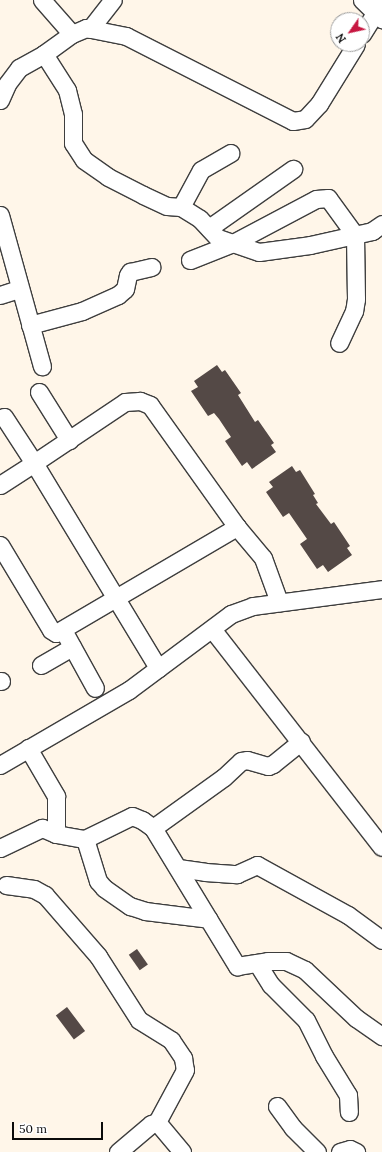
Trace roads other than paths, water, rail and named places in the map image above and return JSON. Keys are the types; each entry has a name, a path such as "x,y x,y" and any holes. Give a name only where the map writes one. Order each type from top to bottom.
{"street":[{"path":"42,0 72,34"},
{"path":"90,29 113,0"},
{"path":"362,0 380,11 370,24"},
{"path":"0,100 7,84 19,68 44,54 72,34 86,28 126,36 293,120 299,121 310,114 319,104 351,52"},
{"path":"44,54 67,90 73,114 73,143 84,160 108,176 143,195 167,206 181,207 200,219 218,238 259,252 310,245 355,235 372,231 382,224"},
{"path":"181,207 201,170 230,153"},
{"path":"209,228 293,169"},
{"path":"190,260 233,243 316,199 323,197 328,198 355,235 356,299 354,311 338,343"},
{"path":"0,215 19,289 42,366"},
{"path":"30,325 82,311 111,298 124,289 130,272 151,267"},
{"path":"0,295 19,289"},
{"path":"39,392 69,440"},
{"path":"0,485 125,402 140,401 150,405 237,527 264,558 279,602"},
{"path":"4,417 34,463 158,668"},
{"path":"0,545 51,630 56,633 237,527"},
{"path":"0,765 128,690 231,614 253,606 382,589"},
{"path":"212,629 301,741 382,847"},
{"path":"63,630 95,688"},
{"path":"41,665 72,647"},
{"path":"153,828 217,782 241,761 247,760 268,766 273,764 301,741"},
{"path":"28,748 56,796 56,834"},
{"path":"0,848 42,828 56,834 85,839 132,816 153,828 237,966 286,961 305,970 356,1018 382,1036"},
{"path":"85,839 98,881 104,888 130,906 145,911 209,919"},
{"path":"178,868 205,872 237,874 257,865 348,915 382,940"},
{"path":"2,884 34,890 45,895 98,956 139,1020 171,1040 183,1058 184,1070 157,1122 151,1124 118,1152"},
{"path":"257,963 271,985 306,1020 324,1056 348,1095 349,1112"},
{"path":"277,1106 293,1128 317,1152"},
{"path":"157,1122 182,1152"},
{"path":"340,1152 350,1149 356,1152"}]}
